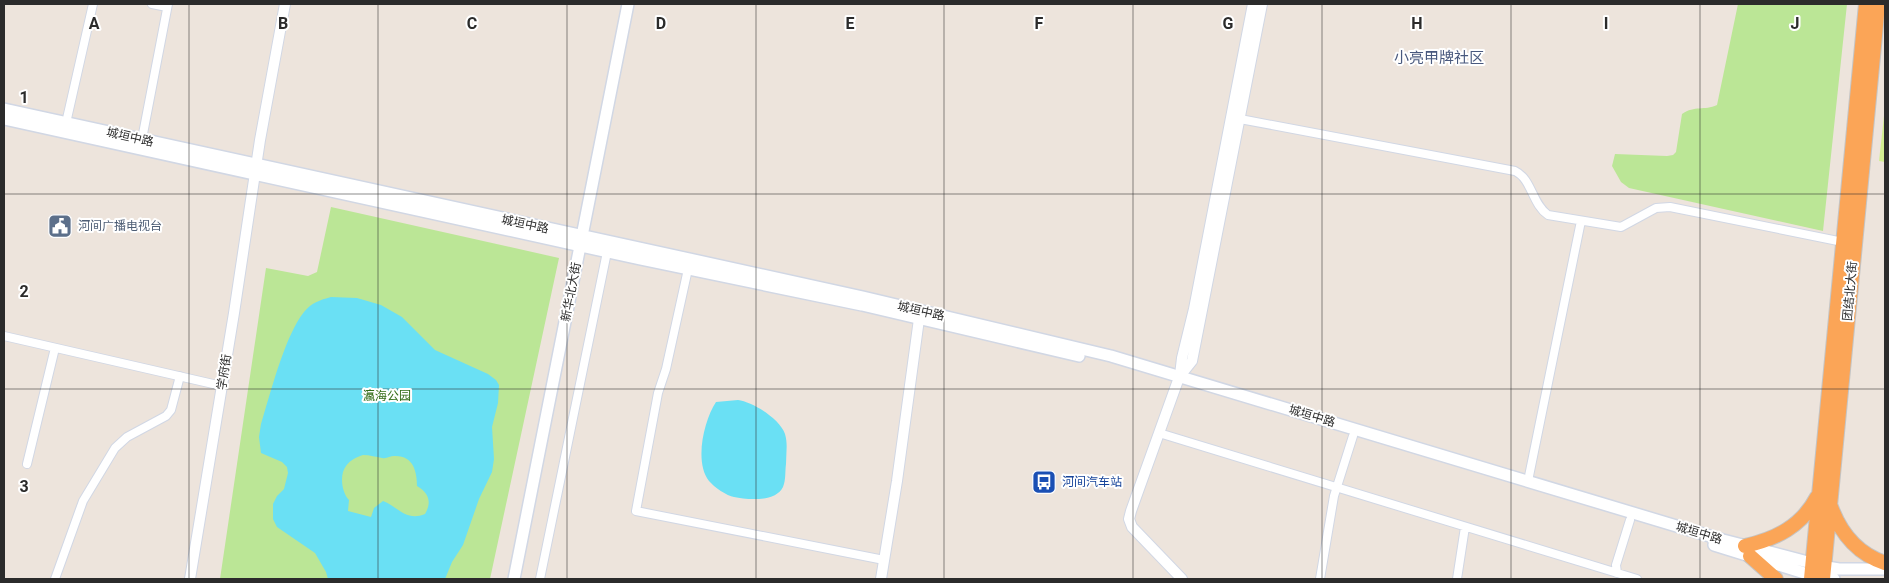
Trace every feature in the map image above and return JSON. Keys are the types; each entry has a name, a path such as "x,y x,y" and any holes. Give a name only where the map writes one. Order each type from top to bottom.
{"highway":[{"name":"团结北大街","path":"1820,574 1819,494 1866,4"},
{"name":"团结北大街","path":"1820,574 1830,503 1878,4"},
{"path":"1776,579 1747,551 1795,525 1806,515 1819,494"},
{"path":"1830,503 1840,526 1853,544 1868,556 1885,563"}],"main road":[{"name":"新华北大街","path":"522,579 628,4"},
{"name":"新华北大街","path":"514,579 636,4"},
{"name":"城垣中路","path":"4,108 142,139 256,170"},
{"name":"城垣中路","path":"4,119 256,170 585,242 864,297 1111,356 1353,436 1630,520 1747,551"},
{"name":"城垣中路","path":"585,242 607,252 862,305 1179,380 1528,481 1820,574 1838,569 1885,569"}],"street":[{"path":"66,122 93,4"},
{"path":"142,139 167,5 152,4"},
{"name":"学府街","path":"190,579 256,170 285,4"},
{"name":"学府街","path":"256,170 266,141 291,4"},
{"path":"1182,579 1132,527 1130,510 1179,380 1253,4"},
{"path":"1179,380 1192,361 1194,353 1262,4"},
{"path":"1240,119 1515,171 1521,173 1539,208 1548,215 1621,227 1656,208 1670,207 1843,242"},
{"path":"1528,481 1581,221"},
{"path":"540,579 607,252"},
{"path":"688,269 666,369 658,393 636,511 884,560"},
{"path":"881,579 898,481 919,319"},
{"path":"4,336 222,386"},
{"path":"27,464 55,348"},
{"path":"55,579 83,501 114,448 127,437 166,416 170,410 180,376"},
{"path":"1159,433 1637,579"},
{"path":"1320,579 1336,488 1353,436"},
{"path":"1617,573 1616,565 1630,520"},
{"path":"1457,579 1465,527"}],"green space":[{"path":"1738,4 1847,4 1823,231 1629,188 1621,182 1612,166 1615,154 1673,155 1676,152 1682,114 1687,111 1717,105"},
{"path":"1885,107 1885,162 1879,161"},
{"name":"瀛海公园","path":"331,207 559,258 490,579 220,579 266,268 308,276 317,272"}],"water":[{"path":"331,297 357,298 381,305 402,317 435,350 488,374 499,385 498,403 492,427 494,459 492,472 479,499 463,545 452,562 445,579 328,579 315,553 277,527 273,519 273,504 277,496 284,489 288,473 287,467 282,462 261,453 259,437 261,424 284,350 297,322 310,306","holes":["363,455 384,458 400,456 410,461 415,470 417,486 428,498 429,502 425,514 418,516 407,515 383,501 374,508 371,517 348,511 349,500 342,484 344,470 352,460"]},
{"path":"738,400 751,404 772,417 785,434 787,449 784,484 779,492 768,498 754,499 731,496 714,486 705,473 702,463 702,441 712,410 716,402"}],"place":[{"name":"河间广播电视台","path":"60,226"},
{"name":"河间汽车站","path":"1044,482"}],"district":[{"name":"小亮甲牌社区","path":"1439,58"}]}
